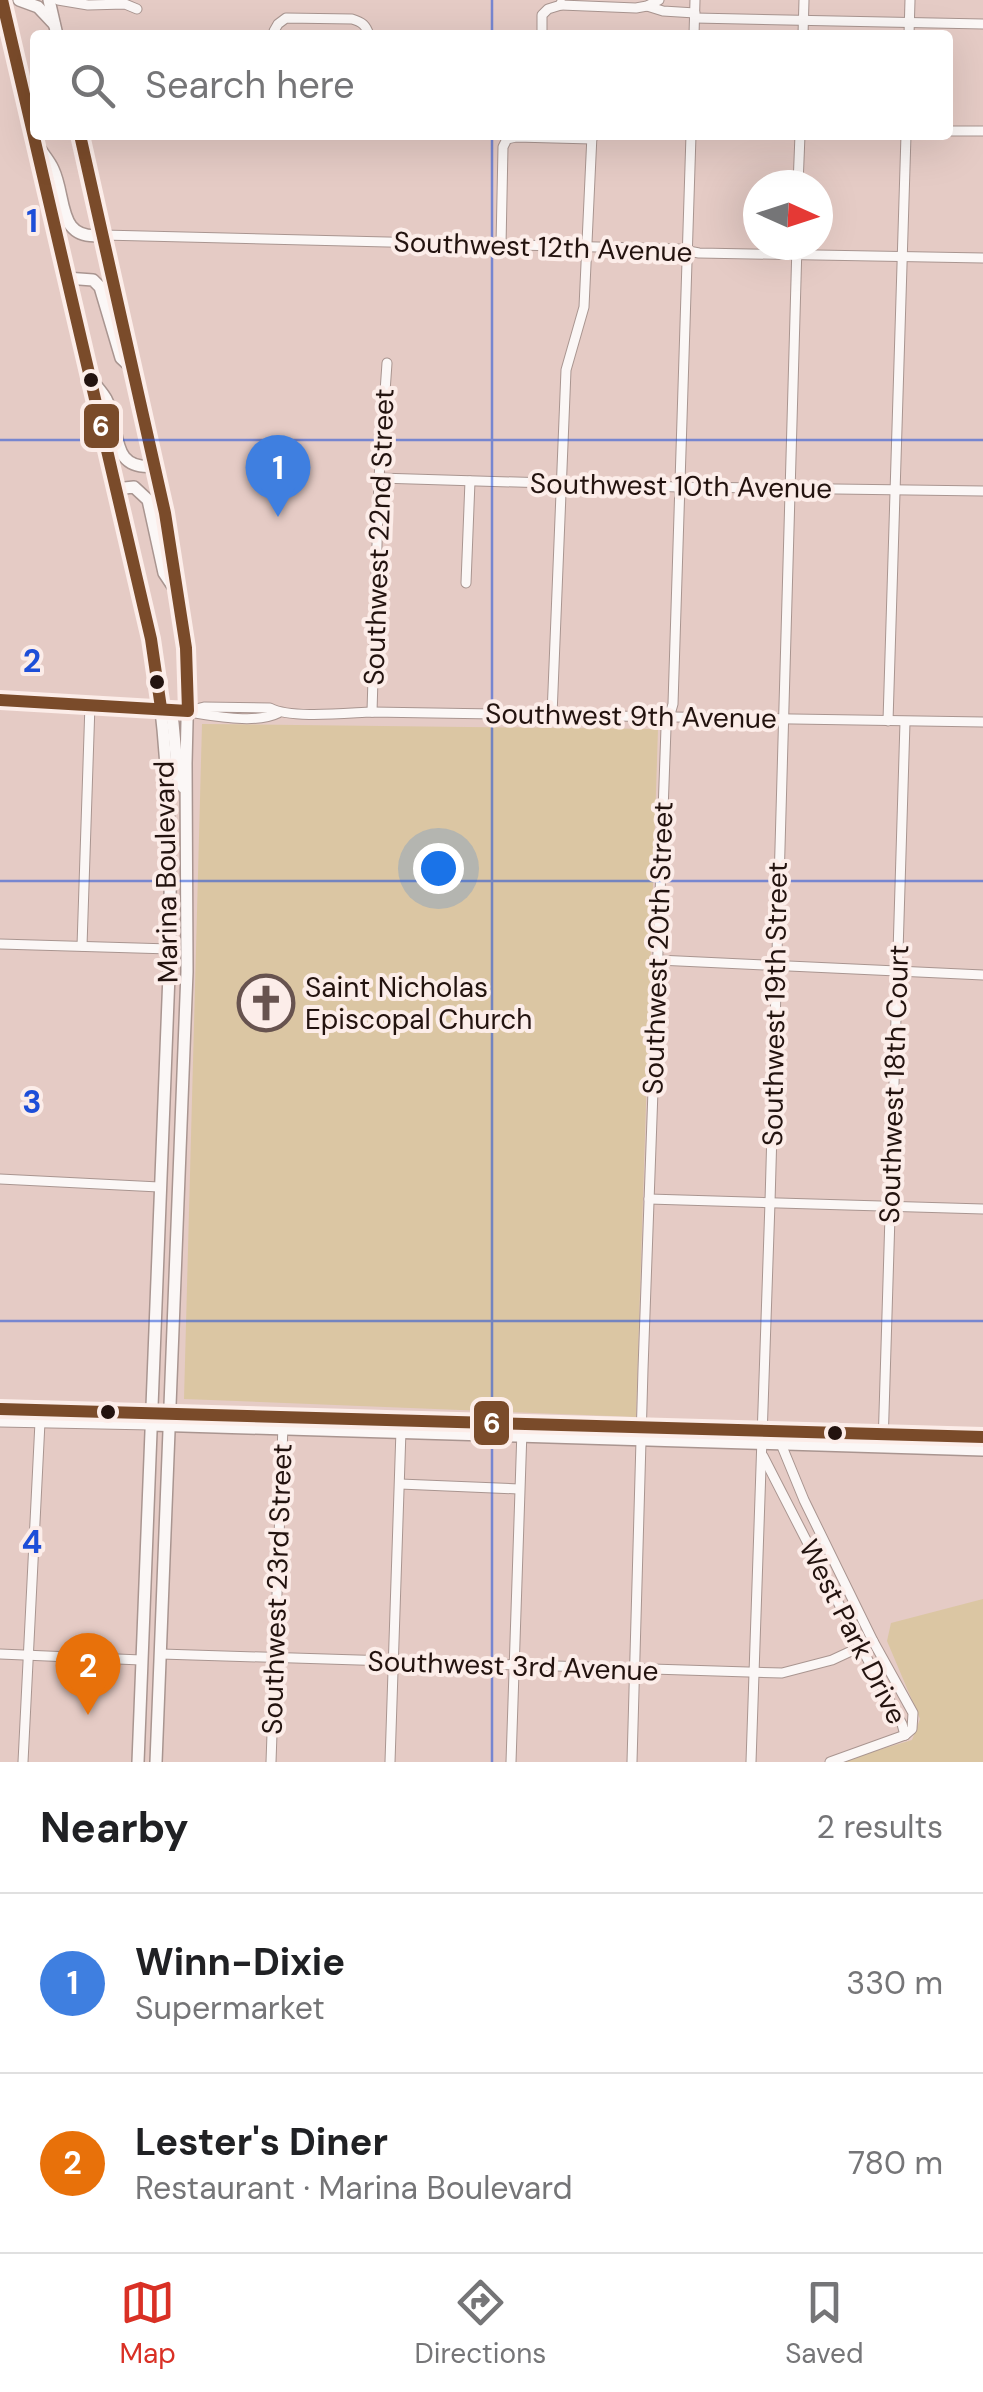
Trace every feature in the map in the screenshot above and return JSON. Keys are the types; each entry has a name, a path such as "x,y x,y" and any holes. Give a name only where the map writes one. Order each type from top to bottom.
{"main road":[{"name":"Marina Boulevard","path":"2,0 30,120"},
{"path":"19,0 38,7 56,30"},
{"path":"49,0 56,30"},
{"name":"Marina Boulevard","path":"81,140 156,466 186,648 187,972 156,1762"},
{"name":"Marina Boulevard","path":"35,141 150,639 161,708 170,844 170,949 138,1762"},
{"path":"35,141 54,170 72,229 91,237 103,235"},
{"path":"66,278 92,280 100,287 121,358 134,370"},
{"path":"89,377 108,401 119,450 127,461 143,468 156,466"},
{"path":"115,489 134,487 148,500 164,573 179,594"},
{"path":"161,708 174,723 178,777 186,795"},
{"path":"170,949 187,972"},
{"path":"152,1419 402,1426 522,1436 763,1430 983,1450"},
{"path":"402,1426 522,1422 642,1432 762,1449 781,1444 983,1437"},
{"path":"142,1640 161,1654"},
{"path":"141,1660 160,1675"}],"street":[{"path":"58,0 88,6 105,2 126,4 137,10"},
{"path":"542,30 542,15 561,3 636,8 659,0"},
{"path":"694,30 696,0"},
{"path":"803,30 804,0"},
{"path":"909,30 910,0"},
{"path":"647,3 663,11 695,15 983,24"},
{"path":"276,30 286,18 352,19 361,21 368,30"},
{"path":"953,131 983,132"},
{"path":"500,245 503,146 507,140"},
{"path":"552,716 566,370 584,307 592,140"},
{"name":"Southwest 20th Street","path":"632,1762 666,728 673,704 691,140"},
{"path":"799,170 800,140"},
{"path":"888,722 906,140"},
{"name":"Southwest 12th Avenue","path":"103,235 743,252"},
{"name":"Southwest 12th Avenue","path":"833,252 983,258"},
{"name":"Southwest 19th Street","path":"751,1762 796,260"},
{"name":"Southwest 22nd Street","path":"372,712 387,363"},
{"name":"Southwest 10th Avenue","path":"380,478 983,491"},
{"path":"466,583 470,481"},
{"name":"Southwest 9th Avenue","path":"0,700 188,711 204,706 270,708 278,713 983,722"},
{"path":"82,946 90,704"},
{"name":"Southwest 18th Court","path":"884,1440 905,722"},
{"path":"0,944 170,949"},
{"path":"658,960 983,975"},
{"path":"0,1179 159,1187"},
{"path":"649,1198 983,1208"},
{"path":"0,1408 152,1419"},
{"path":"0,1422 152,1419"},
{"path":"23,1762 40,1422"},
{"name":"Southwest 23rd Street","path":"271,1762 283,1422"},
{"path":"511,1762 522,1422"},
{"path":"390,1762 402,1426"},
{"name":"West Park Drive","path":"762,1449 905,1735 912,1729 913,1713 873,1642 781,1444"},
{"path":"400,1484 519,1488"},
{"name":"Southwest 3rd Avenue","path":"161,1654 754,1673 808,1668 873,1642"},
{"path":"0,1654 141,1660"},
{"path":"830,1762 905,1735"}],"shaded area":[{"path":"202,724 658,729 636,1417 184,1399"},
{"path":"983,1599 983,1762 845,1762 912,1740 920,1719 887,1641 891,1623"}],"transit line":[{"name":"6","path":"2,0 30,120"},
{"name":"6","path":"35,140 151,639 161,708"},
{"name":"6","path":"0,700 188,711 186,648 165,513 81,140"},
{"name":"6","path":"0,1409 983,1437"}],"place":[{"name":"Winn-Dixie","path":"278,517"},
{"name":"Saint Nicholas Episcopal Church","path":"266,1003"},
{"name":"Lester's Diner","path":"88,1715"}]}
